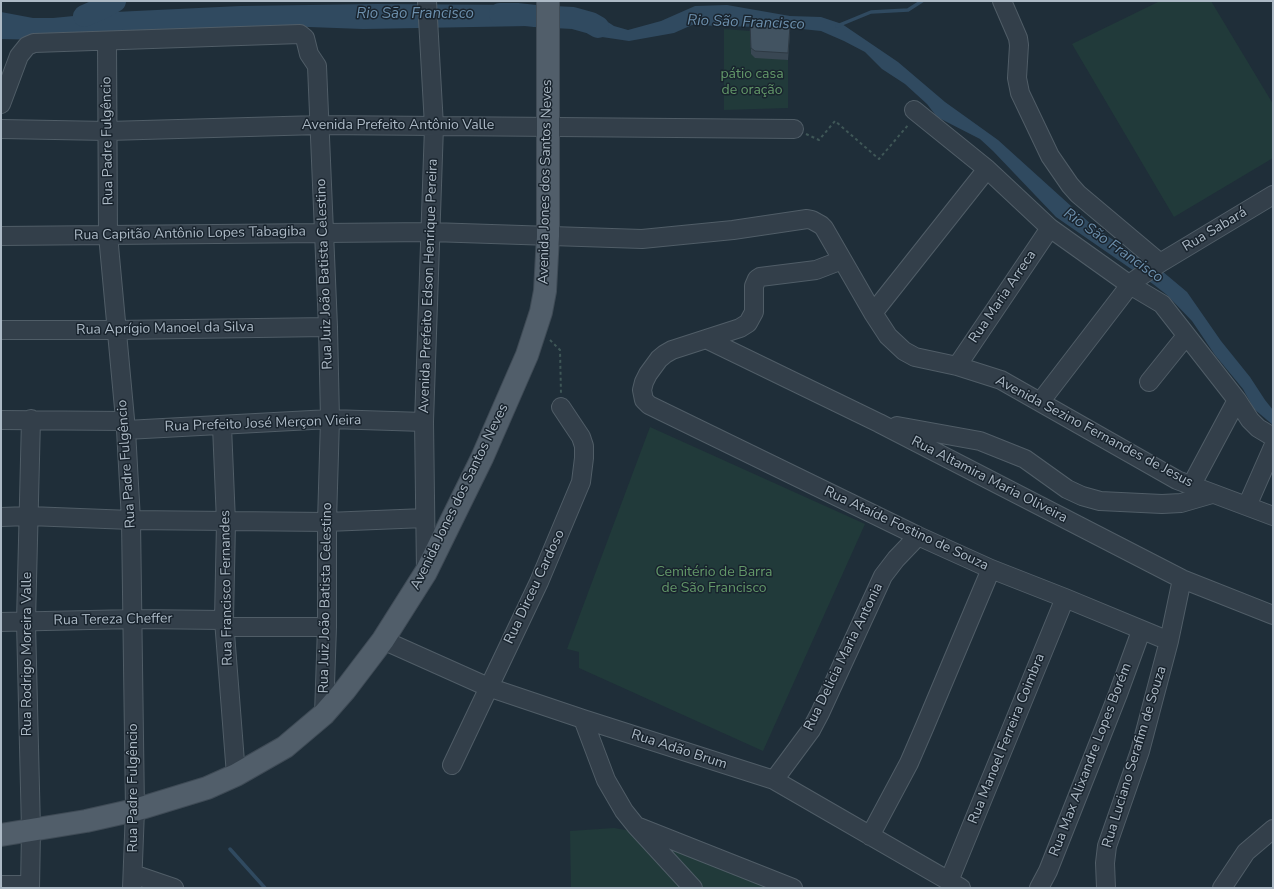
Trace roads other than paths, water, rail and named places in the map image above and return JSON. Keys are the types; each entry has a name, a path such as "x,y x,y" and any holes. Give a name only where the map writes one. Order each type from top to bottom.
{"main road":[{"name":"Avenida Jones dos Santos Neves","path":"536,1 542,36"},
{"name":"Avenida Jones dos Santos Neves","path":"1,835 86,821 135,810 207,788 236,775 285,747 324,714 345,690 382,640 426,572 482,458 516,381 535,333 545,291 542,236 541,127 542,36 548,1"},
{"name":"Avenida Jones dos Santos Neves","path":"516,381 542,236"}],"street":[{"name":"Avenida Prefeito Edson Henrique Pereira","path":"426,572 424,422 434,126 427,1"},
{"path":"1002,1 1018,38 1017,78 1020,93 1050,156 1078,194 1158,264 1132,282 1041,401"},
{"name":"Rua Juiz João Batista Celestino","path":"107,41 302,35 305,38 309,54 317,66 328,327 330,419 327,522 327,628 324,714"},
{"path":"1,104 19,56 27,46 34,43 107,41"},
{"name":"Rua Padre Fulgêncio","path":"107,41 108,235 126,425 132,520 135,810 132,881"},
{"path":"916,112 987,169 1050,228 1132,282 1162,304 1254,424 1273,437"},
{"name":"Avenida Prefeito Antônio Valle","path":"1,129 108,131 319,126 434,126 794,129"},
{"path":"873,313 987,169"},
{"name":"Rua Sabará","path":"1158,264 1273,195"},
{"name":"Rua Capitão Antônio Lopes Tabagiba","path":"1,236 431,232 642,239 733,230 806,219 812,220 821,225 842,260"},
{"name":"Rua Maria Arreca","path":"957,366 1050,228"},
{"path":"708,340 740,328 748,323 754,312 754,286 757,279 760,277 816,270 842,260"},
{"name":"Avenida Sezino Fernandes de Jesus","path":"842,260 888,336 904,351 915,357 957,366 1001,380 1041,401 1140,460 1177,480 1273,516"},
{"name":"Rua Aprígio Manoel da Silva","path":"1,330 328,327"},
{"path":"1148,382 1186,336"},
{"name":"Rua Ataíde Fostino de Souza","path":"708,340 672,350 659,359 644,382 642,395 644,400 649,405 918,536 991,569 1169,641"},
{"name":"Rua Altamira Maria Oliveira","path":"708,340 879,424 1182,579 1273,615"},
{"path":"1191,486 1236,400"},
{"name":"Rua Dirceu Cardoso","path":"452,765 539,582 581,482 584,446 581,437 561,407"},
{"name":"Rua Prefeito José Merçon Vieira","path":"1,420 31,419 126,425 222,426 330,419 424,422"},
{"name":"Rua Rodrigo Moreira Valle","path":"30,886 31,830 26,622 31,419"},
{"path":"879,424 955,435 980,441 1025,460 1067,489 1082,496 1100,501 1162,504 1181,502 1212,494"},
{"name":"Rua Francisco Fernandes","path":"222,426 226,522 224,624 236,775"},
{"path":"1247,506 1273,446"},
{"path":"1,517 29,516 226,522 327,522 425,518"},
{"name":"Rua Delicia Maria Antonia","path":"774,780 811,730 883,576 896,559 918,536"},
{"path":"870,836 914,750 991,569"},
{"name":"Rua Luciano Serafim de Souza","path":"1106,888 1104,863 1107,846 1140,751 1169,641 1182,579"},
{"name":"Rua Manoel Ferreira Coimbra","path":"955,884 1065,598"},
{"name":"Rua Tereza Cheffer","path":"1,622 134,619 327,628"},
{"name":"Rua Max Alixandre Lopes Borém","path":"1039,888 1048,871 1118,694 1141,630"},
{"name":"Rua Adão Brum","path":"382,640 488,687 583,720 774,780 955,884"},
{"path":"583,720 612,791 624,811 693,888"},
{"path":"636,826 793,888"},
{"path":"1222,888 1246,852 1273,829"},
{"path":"132,881 174,888"},
{"path":"1,885 30,886"}],"water":[{"path":"377,4 529,5 530,22 529,26 363,29 282,26 46,40 1,39 1,12 33,18 53,18 115,12 240,6"},
{"path":"727,5 790,16 821,17 842,24 898,62 945,102 998,140 1092,225 1132,253 1156,266 1187,292 1221,341 1250,377 1273,410 1273,425 1254,409 1243,389 1215,355 1192,321 1167,295 1056,217 980,139 937,117 927,104 905,84 882,69 865,52 821,31 792,28 692,25 674,33 629,41 602,37 590,27 569,27 569,14 597,15 614,26 628,30 661,21 695,6"}],"waterway":[{"path":"84,16 115,1"},
{"path":"837,26 871,12 908,10 922,1"},
{"name":"Rio São Francisco","path":"500,14 573,18 591,23 598,27"},
{"path":"230,849 265,888"}],"park label":[{"name":"pátio casa de oração","path":"752,84"},
{"name":"Cemitério de Barra de São Francisco","path":"714,582"}]}
